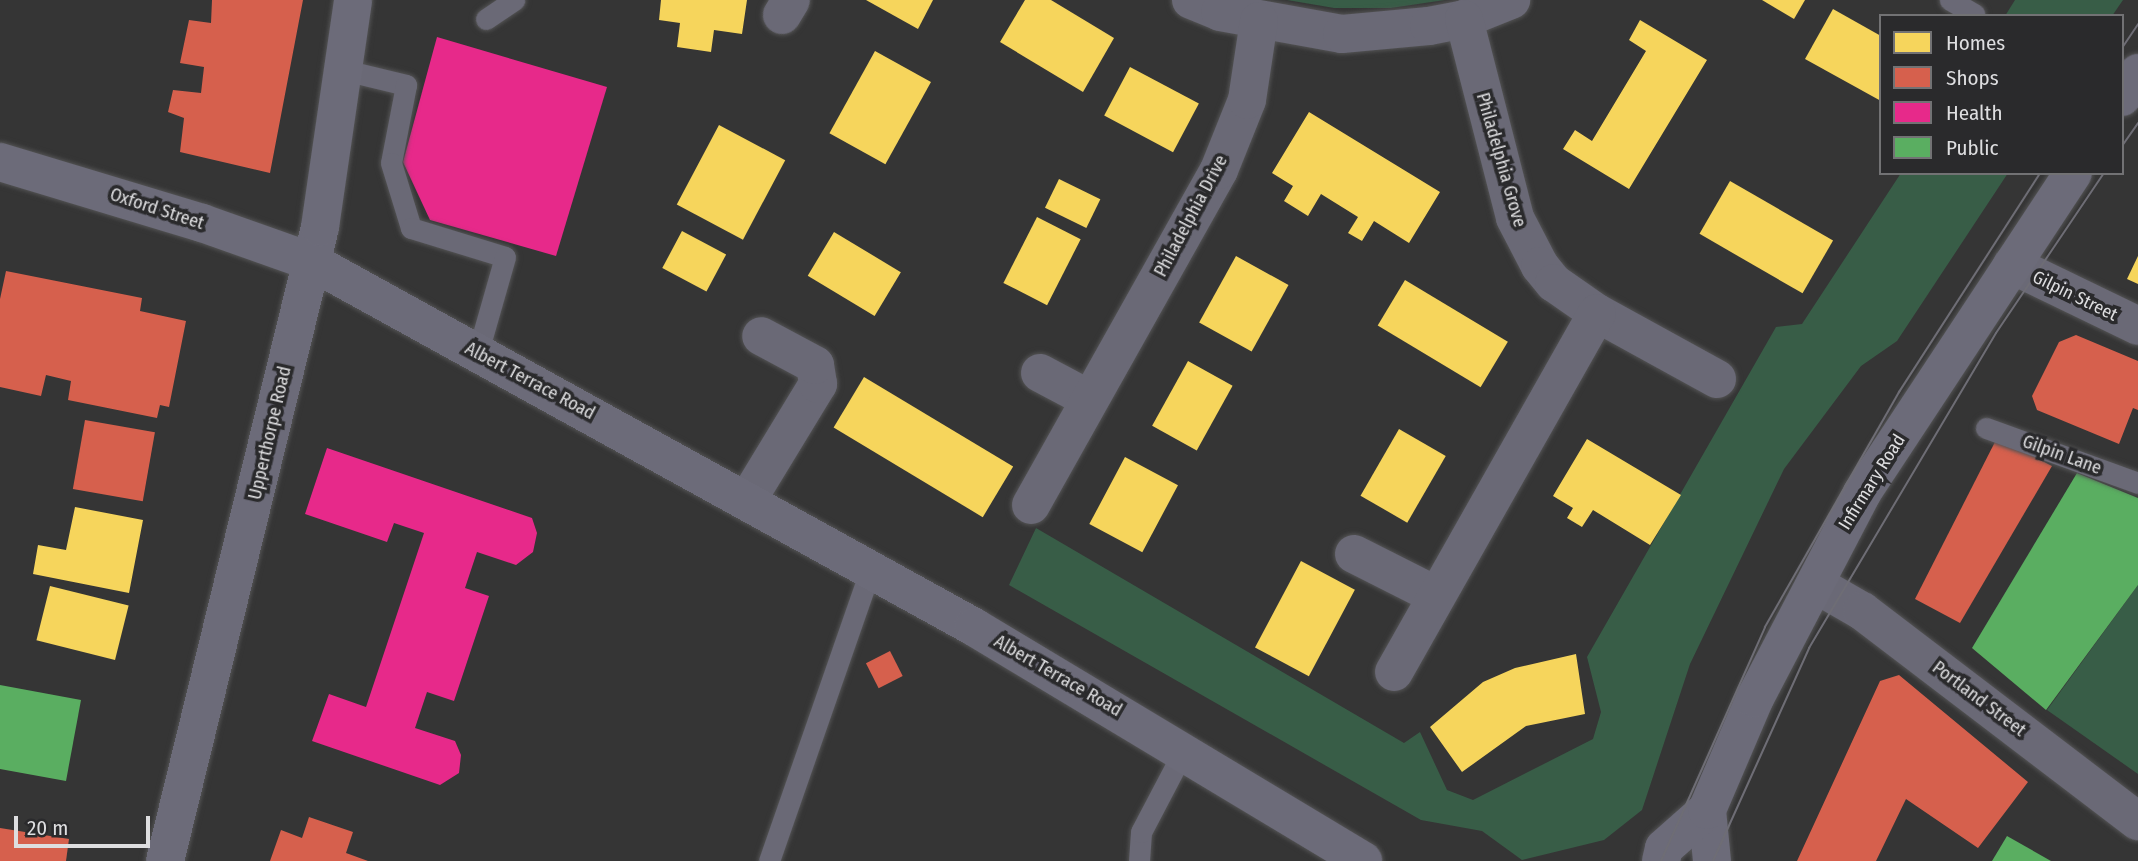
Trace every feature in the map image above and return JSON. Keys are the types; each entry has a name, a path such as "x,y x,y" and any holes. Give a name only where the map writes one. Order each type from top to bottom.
{"street":[{"name":"Upperthorpe Road","path":"164,861 312,262 353,0"},
{"path":"1191,0 1259,21 1342,34 1389,33 1464,19 1511,0"},
{"name":"Philadelphia Grove","path":"1464,19 1502,173 1526,244 1554,283 1597,313 1717,379"},
{"name":"Philadelphia Drive","path":"1031,505 1219,170 1247,100 1259,21"},
{"path":"2124,94 2138,73"},
{"name":"Oxford Street","path":"0,162 202,223 312,262"},
{"name":"Infirmary Road","path":"1661,861 1664,848 1707,810 1755,698 1862,493 2072,175"},
{"name":"Albert Terrace Road","path":"312,262 870,568 1184,750 1363,861"},
{"name":"Gilpin Street","path":"2012,265 2138,326"},
{"path":"1394,672 1435,595 1597,313"},
{"path":"748,499 818,384 815,365 761,337"},
{"path":"1040,373 1089,399"},
{"path":"1354,554 1435,595"},
{"name":"Portland Street","path":"1815,584 1862,611 2138,821"},
{"name":"Infirmary Road","path":"1707,810 1712,861"}],"lane":[{"path":"486,19 514,0"},
{"path":"1950,0 1974,14"},
{"path":"344,70 406,85 391,163 411,228 505,257 478,352"},
{"name":"Gilpin Lane","path":"1986,428 2138,483"},
{"path":"769,861 870,568"},
{"path":"1139,861 1141,832 1184,750"}],"green space":[{"path":"1287,0 1445,0 1391,8 1334,8"},
{"path":"2015,0 2123,0 2113,14 2006,14"},
{"path":"1900,175 2007,175 1897,341 1861,366 1784,469 1690,664 1642,810 1604,840 1522,860 1482,831 1421,820 1009,585 1036,528 1404,743 1420,732 1447,790 1473,800 1593,739 1601,712 1587,657 1776,327 1802,324"},
{"path":"2138,585 2138,774 2047,710"}],"building: Homes":[{"path":"661,0 747,0 742,34 714,30 711,52 677,47 680,23 659,20"},
{"path":"866,0 933,0 918,29"},
{"path":"1025,0 1051,0 1114,38 1083,92 1000,42"},
{"path":"1762,0 1805,0 1794,19"},
{"path":"1833,9 1879,35 1879,100 1805,59"},
{"path":"1640,20 1707,60 1629,189 1563,149 1575,130 1592,141 1646,51 1629,40"},
{"path":"875,51 931,82 885,164 829,133"},
{"path":"1130,67 1199,104 1173,152 1104,116"},
{"path":"1309,112 1440,192 1409,243 1374,221 1362,241 1348,233 1358,217 1321,194 1308,216 1284,201 1293,186 1272,173"},
{"path":"719,125 785,160 743,240 677,204"},
{"path":"1059,179 1100,199 1086,228 1045,208"},
{"path":"1730,181 1833,240 1803,293 1700,234"},
{"path":"1037,217 1081,239 1047,305 1003,283"},
{"path":"682,231 726,254 706,292 662,268"},
{"path":"834,232 901,272 875,316 808,276"},
{"path":"1236,256 1288,285 1252,352 1199,322"},
{"path":"2138,256 2138,284 2127,279"},
{"path":"1405,280 1508,342 1481,387 1378,325"},
{"path":"1188,361 1233,386 1197,450 1152,426"},
{"path":"864,377 1013,467 983,517 834,428"},
{"path":"1399,429 1446,456 1407,523 1360,496"},
{"path":"1587,439 1681,495 1650,545 1593,510 1582,527 1567,518 1573,508 1553,496"},
{"path":"1125,457 1178,485 1142,552 1089,524"},
{"path":"75,507 143,520 129,593 33,574 38,545 66,550"},
{"path":"1301,561 1355,590 1309,676 1255,648"},
{"path":"50,586 129,606 115,660 36,640"},
{"path":"1576,654 1585,714 1526,726 1462,772 1430,727 1483,682 1515,668"}],"building: Shops":[{"path":"212,0 303,0 270,173 180,152 184,118 168,112 173,90 201,93 204,67 180,63 189,20 211,23"},
{"path":"6,271 142,298 140,311 186,321 169,407 160,405 157,418 68,400 71,381 46,375 41,396 0,387 0,299"},
{"path":"2076,335 2138,361 2138,410 2133,408 2119,444 2037,410 2032,396 2059,342"},
{"path":"85,420 155,432 143,501 73,489"},
{"path":"1997,438 2052,466 1960,623 1915,599"},
{"path":"890,651 903,676 879,688 866,663"},
{"path":"1899,675 2028,782 1978,848 1906,799 1876,861 1797,861 1880,681"},
{"path":"309,817 353,832 346,853 368,861 270,861 281,830 302,838"},
{"path":"0,828 69,839 66,861 0,861"}],"building: Health":[{"path":"437,37 607,87 556,256 430,220 403,162"},
{"path":"327,448 532,518 537,533 533,552 516,565 477,552 465,588 489,596 454,701 427,692 415,728 455,741 461,755 459,773 440,785 312,741 329,694 366,707 424,533 394,523 387,542 305,514"}],"building: Public":[{"path":"2077,473 2138,498 2138,585 2046,710 1972,648"},
{"path":"0,685 81,700 66,781 0,769"},
{"path":"2007,836 2051,861 1992,861"}],"tram line":[{"path":"2124,45 2138,24"},
{"path":"2124,143 2138,123"},
{"path":"1661,861 1765,627 1899,392 2039,175"},
{"path":"1713,861 1809,648 1996,333 2103,175"}]}
